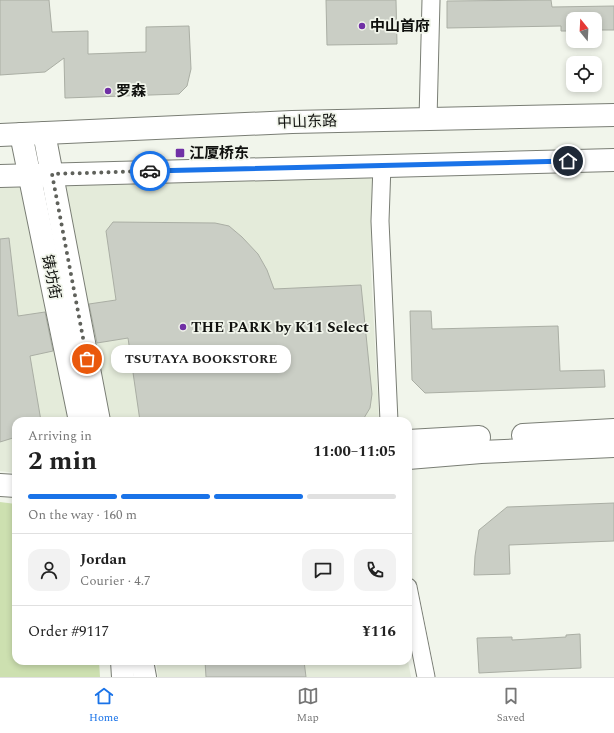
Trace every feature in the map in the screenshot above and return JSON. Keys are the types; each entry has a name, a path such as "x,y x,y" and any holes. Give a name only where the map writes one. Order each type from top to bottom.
{"main road":[{"name":"中山东路","path":"11,134 292,122 614,115"},
{"name":"铸坊街","path":"44,133 98,417"},
{"name":"铸坊街","path":"11,134 30,175 79,417"},
{"path":"0,176 614,160"},
{"path":"412,441 614,430"},
{"path":"412,458 481,452 614,446"},
{"path":"0,485 12,486"},
{"path":"122,665 123,677"},
{"path":"143,665 145,677"}],"street":[{"path":"428,119 431,0"},
{"path":"382,165 380,221 389,417"},
{"path":"412,607 426,677"}],"shaded area":[{"path":"373,176 371,270 379,417 12,417 12,472 0,471 0,185"},
{"path":"156,665 409,665 411,677 158,677"}],"green space":[{"path":"0,502 12,504 12,665 99,665 100,677 0,677"}],"building":[{"path":"0,0 49,0 52,32 88,31 88,54 146,52 146,27 189,26 191,69 187,86 179,94 65,98 64,58 45,72 0,75"},
{"name":"中山首府","path":"326,0 396,0 397,44 327,45"},
{"path":"551,0 552,7 614,6 614,30 602,30 602,12 566,12 566,31 561,31 561,26 447,28 447,1"},
{"name":"THE PARK by K11 Select","path":"113,222 215,223 229,226 258,254 267,270 274,289 361,285 372,394 370,408 365,417 139,417 128,338 97,343 89,304 116,300 106,231"},
{"path":"9,238 18,316 45,312 53,351 30,356 40,417 12,417 12,438 0,442 0,239"},
{"path":"410,311 431,311 432,329 558,326 560,371 604,370 605,387 425,393 412,380"},
{"path":"614,503 614,541 509,545 510,574 474,575 479,530 507,507"},
{"path":"580,634 581,668 479,673 477,638 512,637 512,640 566,637 566,635"},
{"path":"205,665 304,665 306,677 206,677"}],"way so far":[{"path":"87,359 52,174 150,171"}],"place":[{"name":"中山首府","path":"362,26"},
{"name":"罗森","path":"108,91"},
{"name":"江厦桥东","path":"180,153"},
{"name":"THE PARK by K11 Select","path":"183,327"},
{"name":"TSUTAYA BOOKSTORE","path":"87,359"}],"route":[{"path":"150,171 568,161"}]}
